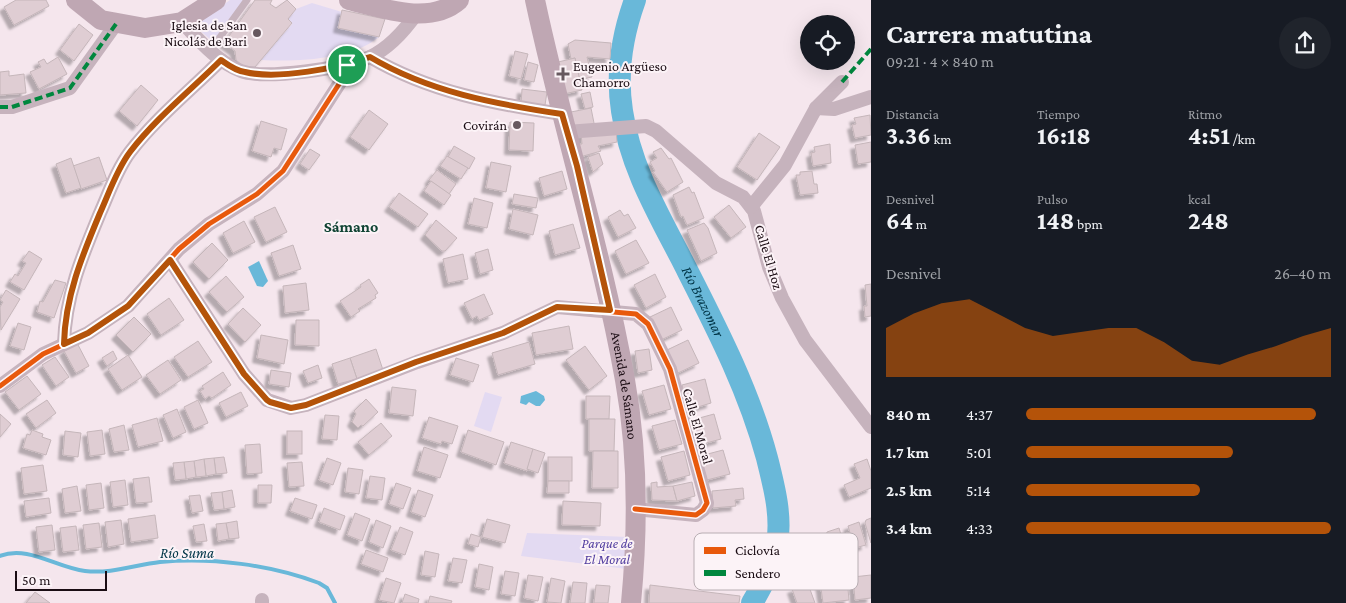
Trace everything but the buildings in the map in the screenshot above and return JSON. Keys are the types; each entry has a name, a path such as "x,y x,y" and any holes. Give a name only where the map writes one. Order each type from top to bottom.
{"street":[{"path":"76,0 101,20 116,24 155,28 182,22 216,0"},
{"path":"349,0 418,13 442,11 459,0"},
{"name":"Avenida de Sámano","path":"535,0 551,76 610,310 625,382 632,446 635,509 631,603"},
{"path":"182,22 216,55 243,72 276,74 347,65 370,57 394,39 418,13"},
{"path":"0,107 12,107 70,88 116,24"},
{"path":"64,344 70,295 78,267 121,167 145,135 216,55"},
{"path":"370,57 396,72 479,100 564,123"},
{"path":"0,386 43,354 88,333 128,306 179,249 209,224 257,194 283,171 341,81 347,65"},
{"path":"750,206 785,165 816,108 842,82"},
{"path":"816,108 834,110 871,97"},
{"name":"Calle El Hoz","path":"564,123 598,129 633,125 646,126 656,131 716,183 743,197 750,206 758,223 760,239 769,267 782,298 800,332 871,427"},
{"path":"170,260 244,374 270,402 291,408 306,405 416,362 503,333 557,307 610,310"},
{"name":"Calle El Moral","path":"610,310 636,314 648,324 670,369 707,503 704,510 696,514 635,509"}],"lane":[{"path":"216,55 247,0"}],"green space":[{"path":"230,0 244,0 215,39 211,40 196,27 197,24"},
{"path":"312,3 342,12 338,28 379,37 354,51 338,55 306,60 261,60 292,24 288,19 296,9"},
{"path":"485,392 502,397 491,432 474,426"},
{"name":"Parque de El Moral","path":"527,533 628,537 627,569 521,556"}],"water":[{"path":"259,261 268,281 263,287 257,286 248,267"},
{"path":"536,391 544,396 545,400 540,406 529,402 526,405 520,403 521,396"}],"waterway":[{"name":"Río Brazomar","path":"635,0 627,27 620,69 620,97 631,150 653,205 706,307 750,406 775,490 779,523 778,533"},
{"name":"Río Suma","path":"0,556 21,553 74,569 95,572 160,562 200,561 241,564 281,571 319,583 327,588 335,603"},
{"name":"Río Brazomar","path":"752,603 759,590"}],"marked path":[{"path":"0,107 12,107 70,88 116,24"},
{"path":"842,82 871,49"}],"cycle path":[{"path":"0,386 43,354 88,333 128,306 179,249 209,224 257,194 283,171 341,81 347,65"},
{"path":"170,260 244,374 267,400 291,408 306,405 417,362 503,333 557,307 636,314 648,324 670,369 707,503 703,510 696,515 635,509"}],"place":[{"name":"Iglesia de San Nicolás de Bari","path":"257,33"},
{"name":"Eugenio Argüeso Chamorro","path":"563,74"},
{"name":"Covirán","path":"517,125"}],"district":[{"name":"Sámano","path":"351,226"}],"route":[{"path":"370,57 396,72 479,100 562,114 601,264 610,310 557,307 503,333 416,362 296,408 270,402 244,374 170,260 128,306 88,333 64,344 70,295 82,258 107,196 130,152 161,118 186,96 221,60 243,72 257,74 276,74 347,65 370,57"}]}
